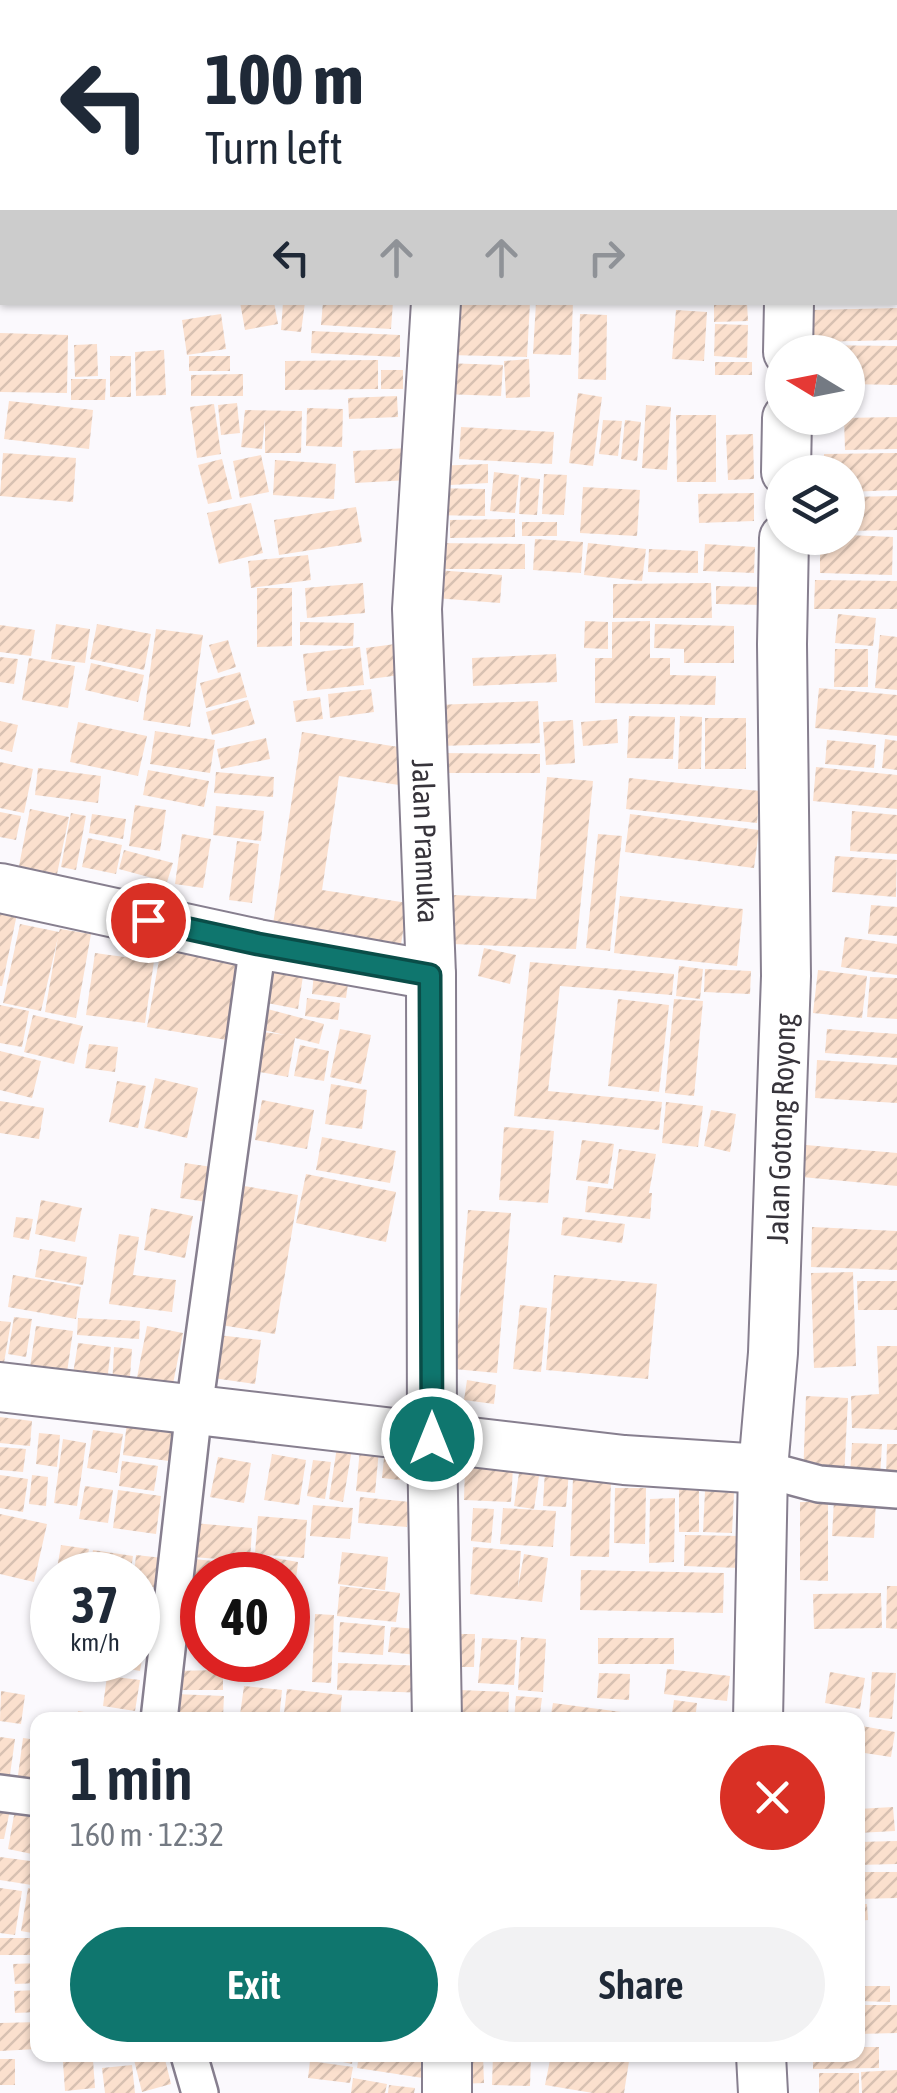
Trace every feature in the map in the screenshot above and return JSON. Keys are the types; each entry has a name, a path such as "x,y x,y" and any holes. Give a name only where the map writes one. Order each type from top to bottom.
{"street":[{"name":"Jalan Pramuka","path":"436,305 417,610 430,975 437,1712"},
{"path":"788,335 789,305"},
{"name":"Jalan Gotong Royong","path":"758,1712 763,1469 774,1334 784,1032 784,555"},
{"path":"0,888 258,944 430,975"},
{"path":"160,1712 194,1410 258,944"},
{"path":"0,1387 624,1460 763,1469 819,1484 897,1490"},
{"path":"0,1793 30,1797"},
{"path":"191,2062 200,2093"},
{"path":"447,2062 447,2093"},
{"path":"762,2062 764,2093"}],"building":[{"path":"241,305 275,305 278,324 245,330"},
{"path":"283,305 305,305 301,332 281,330"},
{"path":"323,305 393,305 391,329 321,325"},
{"path":"451,305 530,305 527,357 449,355"},
{"path":"536,305 573,305 571,355 533,354"},
{"path":"714,305 747,305 748,321 714,322"},
{"path":"897,308 897,340 865,341 865,335 814,335 813,310"},
{"path":"676,310 707,312 704,361 672,359"},
{"path":"221,314 226,349 187,355 182,320"},
{"path":"580,314 607,315 606,380 578,379"},
{"path":"715,324 748,325 747,358 714,356"},
{"path":"312,331 400,335 400,357 311,353"},
{"path":"0,333 68,335 67,393 0,392"},
{"path":"97,344 98,376 75,377 74,345"},
{"path":"865,346 897,346 897,385 865,384"},
{"path":"164,350 166,395 136,396 135,352"},
{"path":"110,356 131,356 131,397 110,397"},
{"path":"189,356 230,356 230,371 189,371"},
{"path":"529,359 530,397 506,398 504,361"},
{"path":"378,360 378,389 285,390 285,361"},
{"path":"715,362 752,362 752,375 715,375"},
{"path":"443,363 503,365 501,396 442,394"},
{"path":"381,370 403,370 403,389 381,389"},
{"path":"243,374 243,396 191,396 191,375"},
{"path":"71,379 106,379 105,400 71,400"},
{"path":"578,393 602,397 593,466 569,463"},
{"path":"397,396 398,417 349,419 348,398"},
{"path":"9,401 93,410 89,449 4,439"},
{"path":"237,403 240,433 221,435 218,405"},
{"path":"214,404 221,454 197,458 190,407"},
{"path":"646,405 671,407 667,470 642,468"},
{"path":"307,408 343,409 342,447 306,446"},
{"path":"245,410 302,411 301,453 265,453 265,419 262,449 241,447"},
{"path":"676,415 716,415 716,482 677,482"},
{"path":"897,417 897,449 845,450 845,435 865,435 865,418"},
{"path":"603,420 622,421 618,456 599,454"},
{"path":"625,420 641,422 637,461 621,459"},
{"path":"461,427 554,432 552,464 459,459"},
{"path":"753,434 754,479 728,480 726,435"},
{"path":"408,448 410,480 355,483 353,451"},
{"path":"3,453 76,458 73,502 0,496"},
{"path":"897,453 897,490 865,491 865,455 824,454"},
{"path":"261,455 269,492 240,498 233,461"},
{"path":"222,459 232,499 208,504 198,465"},
{"path":"275,460 336,464 334,499 273,495"},
{"path":"488,464 488,483 431,486 430,466"},
{"path":"494,472 519,475 515,513 490,511"},
{"path":"544,474 567,475 564,515 542,514"},
{"path":"521,477 540,479 537,515 519,514"},
{"path":"583,487 640,490 637,536 580,533"},
{"path":"430,488 485,489 485,516 430,515"},
{"path":"754,493 754,521 699,523 698,494"},
{"path":"897,496 897,530 865,531 865,497"},
{"path":"251,503 263,553 219,564 207,513"},
{"path":"356,507 362,542 279,555 274,520"},
{"path":"515,519 515,537 450,538 450,520"},
{"path":"522,522 557,522 557,536 522,536"},
{"path":"865,536 893,537 892,575 820,573 820,555 865,555"},
{"path":"535,539 583,542 581,573 533,570"},
{"path":"428,543 525,544 525,569 428,569"},
{"path":"588,543 646,549 642,581 584,575"},
{"path":"705,544 755,547 754,573 703,571"},
{"path":"649,549 698,551 698,573 648,572"},
{"path":"308,555 311,580 251,588 248,561"},
{"path":"437,570 502,575 500,603 435,598"},
{"path":"815,580 897,581 897,609 814,609"},
{"path":"363,583 365,613 307,618 305,588"},
{"path":"711,583 712,618 613,618 613,584"},
{"path":"716,586 764,587 763,605 716,604"},
{"path":"257,588 292,588 292,646 257,647"},
{"path":"838,614 876,618 873,646 835,643"},
{"path":"585,621 608,622 608,649 584,648"},
{"path":"650,621 650,658 670,658 670,675 716,676 715,705 595,703 595,658 612,658 612,622"},
{"path":"300,622 354,623 353,646 300,645"},
{"path":"56,624 90,629 85,663 51,659"},
{"path":"97,624 151,634 144,670 90,659"},
{"path":"655,624 734,626 734,663 684,663 684,649 654,648"},
{"path":"0,625 35,630 31,656 0,652"},
{"path":"156,629 203,635 190,727 143,720"},
{"path":"880,635 897,637 897,690 875,688"},
{"path":"228,640 236,667 218,673 209,645"},
{"path":"395,644 400,675 370,679 366,648"},
{"path":"360,647 364,685 307,691 303,654"},
{"path":"835,649 868,649 868,687 834,687"},
{"path":"556,654 557,682 473,686 472,658"},
{"path":"0,657 18,659 14,684 0,682"},
{"path":"29,658 75,666 68,708 22,700"},
{"path":"91,663 144,675 138,702 85,690"},
{"path":"240,672 247,697 206,708 200,683"},
{"path":"819,688 897,695 897,736 815,728"},
{"path":"371,689 374,712 330,718 328,694"},
{"path":"320,697 323,719 296,722 293,701"},
{"path":"248,700 255,724 212,735 206,712"},
{"path":"538,701 540,743 439,746 437,705"},
{"path":"629,716 675,717 673,759 627,758"},
{"path":"680,716 702,717 701,769 678,769"},
{"path":"705,718 746,718 746,769 705,769"},
{"path":"617,719 618,743 583,746 581,722"},
{"path":"573,720 575,763 546,765 543,722"},
{"path":"0,721 18,725 12,752 0,749"},
{"path":"78,722 147,736 138,776 70,762"},
{"path":"155,731 215,740 210,773 150,764"},
{"path":"302,732 405,748 399,785 339,776 322,890 408,903 400,950 272,931"},
{"path":"266,738 270,759 221,769 217,749"},
{"path":"885,739 897,741 897,770 882,768"},
{"path":"827,740 876,745 874,768 825,764"},
{"path":"440,753 540,754 540,773 440,773"},
{"path":"0,762 33,769 24,813 0,808"},
{"path":"816,767 897,775 897,809 813,801"},
{"path":"38,768 101,776 98,803 35,795"},
{"path":"148,770 209,781 204,807 143,795"},
{"path":"216,772 274,777 273,797 214,793"},
{"path":"547,777 593,781 576,949 452,944 454,895 536,899"},
{"path":"629,778 760,791 757,823 626,809"},
{"path":"135,805 166,810 160,851 129,846"},
{"path":"216,806 264,811 261,841 213,835"},
{"path":"30,809 69,817 57,874 19,866"},
{"path":"852,811 897,815 897,854 850,851"},
{"path":"0,812 21,816 16,840 0,837"},
{"path":"71,813 86,816 76,870 61,867"},
{"path":"92,814 126,819 123,839 89,833"},
{"path":"630,814 759,830 754,868 625,852"},
{"path":"182,834 211,839 203,888 175,884"},
{"path":"598,834 622,836 610,951 586,948"},
{"path":"88,838 122,845 116,874 82,867"},
{"path":"237,841 259,844 252,903 229,900"},
{"path":"124,850 173,863 167,882 119,869"},
{"path":"835,856 897,860 896,897 832,892"},
{"path":"620,896 743,909 737,966 614,953"},
{"path":"0,905 18,909 2,986 0,986"},
{"path":"871,905 897,907 897,936 868,934"},
{"path":"20,924 91,934 76,1018 45,1012 58,937 41,1011 3,1003"},
{"path":"845,937 897,944 897,975 841,967"},
{"path":"484,948 516,955 510,984 478,976"},
{"path":"161,949 240,963 227,1040 147,1027"},
{"path":"95,953 154,961 145,1023 86,1015"},
{"path":"530,962 674,974 672,995 560,986 548,1091 662,1102 659,1130 514,1116"},
{"path":"679,966 703,969 700,999 676,996"},
{"path":"705,969 751,971 750,994 704,992"},
{"path":"267,970 303,976 298,1009 262,1002"},
{"path":"818,970 867,976 862,1018 813,1013"},
{"path":"314,973 349,977 346,998 312,994"},
{"path":"870,977 897,978 897,1019 867,1017"},
{"path":"307,998 340,1003 338,1020 305,1016"},
{"path":"618,999 669,1005 659,1092 608,1086"},
{"path":"674,999 703,1001 694,1096 665,1093"},
{"path":"0,1005 29,1011 22,1047 0,1043"},
{"path":"260,1007 324,1024 319,1044 295,1038 288,1077 249,1070 256,1031 285,1035 255,1028"},
{"path":"33,1015 83,1026 74,1064 24,1052"},
{"path":"340,1029 371,1035 361,1084 330,1077"},
{"path":"827,1029 897,1034 897,1058 825,1053"},
{"path":"89,1044 118,1047 115,1072 85,1068"},
{"path":"300,1045 329,1051 324,1081 294,1076"},
{"path":"0,1051 41,1061 32,1098 0,1090"},
{"path":"817,1060 897,1065 897,1103 815,1098"},
{"path":"155,1078 198,1088 187,1138 144,1128"},
{"path":"117,1081 146,1086 138,1128 109,1122"},
{"path":"331,1084 367,1090 362,1129 325,1124"},
{"path":"262,1100 314,1110 307,1149 255,1140"},
{"path":"0,1101 44,1108 39,1139 0,1133"},
{"path":"666,1102 703,1106 698,1147 662,1143"},
{"path":"711,1110 736,1114 730,1152 704,1146"},
{"path":"504,1127 554,1131 548,1203 499,1200"},
{"path":"322,1137 396,1151 390,1183 316,1170"},
{"path":"582,1140 614,1144 608,1184 576,1180"},
{"path":"806,1145 897,1153 897,1186 802,1177"},
{"path":"619,1149 656,1154 649,1193 650,1219 585,1212 588,1186 613,1189"},
{"path":"185,1163 212,1167 207,1202 180,1198"},
{"path":"306,1174 396,1192 386,1242 296,1223"},
{"path":"244,1186 298,1195 275,1334 221,1325"},
{"path":"41,1200 82,1208 75,1242 35,1234"},
{"path":"151,1208 193,1216 185,1258 144,1250"},
{"path":"468,1210 511,1213 497,1373 454,1369"},
{"path":"16,1217 33,1219 29,1240 13,1237"},
{"path":"563,1217 625,1224 622,1243 561,1235"},
{"path":"812,1227 897,1231 897,1270 811,1267"},
{"path":"119,1234 139,1237 133,1275 176,1280 172,1312 109,1304"},
{"path":"40,1249 87,1257 83,1285 35,1277"},
{"path":"853,1272 856,1366 814,1368 811,1273"},
{"path":"13,1275 81,1287 76,1319 8,1307"},
{"path":"554,1275 657,1284 648,1379 546,1370"},
{"path":"857,1281 897,1281 897,1310 858,1310"},
{"path":"520,1305 547,1308 541,1372 513,1369"},
{"path":"14,1317 32,1319 26,1357 8,1354"},
{"path":"78,1318 140,1321 139,1339 77,1335"},
{"path":"0,1321 11,1322 2,1374 0,1374"},
{"path":"36,1326 73,1331 65,1386 28,1381"},
{"path":"147,1326 183,1333 171,1394 135,1388"},
{"path":"218,1335 261,1340 255,1384 213,1378"},
{"path":"78,1343 111,1347 106,1391 71,1386"},
{"path":"877,1346 897,1346 897,1430 852,1428 851,1396 879,1394"},
{"path":"114,1347 132,1349 129,1390 112,1388"},
{"path":"467,1380 496,1385 494,1404 464,1400"},
{"path":"806,1396 848,1398 844,1479 803,1478"},
{"path":"0,1417 32,1421 30,1446 0,1443"},
{"path":"127,1423 173,1428 169,1461 123,1455"},
{"path":"93,1430 123,1434 117,1473 87,1468"},
{"path":"39,1433 60,1435 57,1467 36,1464"},
{"path":"63,1439 86,1443 77,1506 54,1503"},
{"path":"852,1443 882,1444 880,1478 850,1476"},
{"path":"887,1444 897,1444 897,1477 886,1476"},
{"path":"0,1447 26,1449 23,1472 0,1470"},
{"path":"337,1447 352,1449 343,1502 329,1499"},
{"path":"385,1448 403,1450 400,1480 382,1478"},
{"path":"360,1449 379,1450 375,1493 356,1491"},
{"path":"272,1454 306,1460 299,1505 264,1500"},
{"path":"218,1457 251,1463 244,1503 210,1497"},
{"path":"313,1460 331,1462 325,1499 307,1496"},
{"path":"122,1461 158,1466 154,1491 119,1486"},
{"path":"465,1465 513,1467 511,1502 464,1500"},
{"path":"545,1469 569,1471 566,1507 543,1506"},
{"path":"519,1473 539,1476 534,1509 514,1506"},
{"path":"0,1475 28,1479 23,1512 0,1508"},
{"path":"32,1475 48,1477 46,1506 29,1504"},
{"path":"573,1478 611,1479 609,1557 570,1556"},
{"path":"85,1486 113,1490 108,1523 79,1519"},
{"path":"615,1488 646,1488 645,1544 614,1543"},
{"path":"679,1488 699,1488 699,1532 679,1532"},
{"path":"118,1490 161,1496 156,1534 113,1528"},
{"path":"705,1491 734,1493 732,1533 703,1532"},
{"path":"360,1497 410,1502 407,1527 358,1523"},
{"path":"675,1498 674,1562 649,1563 650,1499"},
{"path":"834,1500 876,1502 874,1538 832,1536"},
{"path":"800,1502 828,1502 828,1581 800,1580"},
{"path":"313,1505 353,1508 350,1539 310,1536"},
{"path":"473,1508 494,1509 491,1543 471,1541"},
{"path":"503,1508 556,1511 553,1547 500,1544"},
{"path":"0,1514 47,1524 41,1552 30,1552 30,1581 0,1574"},
{"path":"258,1516 307,1520 304,1552 255,1552"},
{"path":"193,1523 252,1528 251,1552 191,1552"},
{"path":"685,1535 741,1536 740,1568 684,1566"},
{"path":"61,1545 89,1549 88,1552 60,1552"},
{"path":"473,1547 521,1551 518,1588 524,1554 548,1558 542,1602 470,1594"},
{"path":"342,1552 388,1557 385,1590 338,1584"},
{"path":"581,1570 724,1573 723,1613 580,1610"},
{"path":"340,1586 400,1593 396,1622 337,1616"},
{"path":"887,1586 897,1586 897,1629 886,1628"},
{"path":"881,1593 882,1628 814,1629 813,1594"},
{"path":"315,1614 334,1615 331,1683 312,1682"},
{"path":"340,1622 385,1626 383,1655 338,1652"},
{"path":"391,1627 419,1629 417,1655 388,1652"},
{"path":"455,1634 475,1634 474,1667 454,1667"},
{"path":"521,1637 546,1639 543,1692 518,1690"},
{"path":"482,1638 517,1640 514,1685 478,1683"},
{"path":"598,1638 674,1638 674,1664 598,1664"},
{"path":"338,1663 430,1666 429,1693 337,1690"},
{"path":"667,1669 730,1676 727,1701 664,1694"},
{"path":"171,1671 180,1671 180,1682 223,1682 223,1690 171,1690"},
{"path":"830,1672 865,1678 860,1709 825,1703"},
{"path":"872,1672 896,1673 892,1719 869,1717"},
{"path":"599,1673 630,1674 629,1700 597,1698"},
{"path":"106,1682 140,1682 135,1711 103,1706"},
{"path":"244,1686 282,1690 280,1712 240,1712"},
{"path":"287,1689 342,1695 341,1712 284,1712"},
{"path":"459,1690 509,1692 508,1712 457,1712"},
{"path":"1,1691 25,1695 21,1724 0,1721"},
{"path":"175,1694 224,1696 223,1712 174,1712"},
{"path":"516,1696 542,1698 540,1712 515,1712"},
{"path":"674,1700 697,1703 696,1712 672,1712"},
{"path":"553,1703 621,1712 551,1712"},
{"path":"865,1727 895,1732 891,1757 865,1753"},
{"path":"0,1737 15,1739 9,1782 0,1781"},
{"path":"23,1738 30,1739 30,1785 17,1783"},
{"path":"0,1797 12,1800 4,1839 0,1839"},
{"path":"16,1804 30,1807 30,1854 8,1849"},
{"path":"893,1807 895,1831 865,1833 865,1809"},
{"path":"897,1841 897,1864 865,1865 865,1842"},
{"path":"0,1857 30,1861 30,1885 0,1880"},
{"path":"865,1872 897,1872 897,1898 865,1899"},
{"path":"0,1888 22,1891 15,1935 0,1933"},
{"path":"28,1888 30,1933 21,1931"},
{"path":"0,1938 30,1938 30,1955 0,1955"},
{"path":"30,1963 30,1983 15,1984 13,1964"},
{"path":"865,1986 890,1986 890,2002 865,2001"},
{"path":"30,1990 30,2012 15,2013 14,1991"},
{"path":"865,2005 897,2005 897,2033 865,2034"},
{"path":"30,2022 30,2049 0,2051 0,2023"},
{"path":"865,2047 879,2047 879,2068 813,2069 813,2062 865,2062"},
{"path":"0,2059 15,2059 15,2085 0,2085"},
{"path":"63,2062 93,2062 95,2088 65,2091"},
{"path":"134,2062 166,2062 171,2084 142,2092"},
{"path":"310,2062 353,2067 350,2083 308,2078"},
{"path":"358,2062 426,2062 423,2078 357,2068"},
{"path":"457,2062 483,2062 484,2083 459,2084"},
{"path":"493,2062 531,2062 530,2086 492,2085"},
{"path":"550,2062 629,2062 624,2093 593,2093 545,2085"},
{"path":"132,2065 135,2093 105,2093 102,2068"},
{"path":"897,2070 897,2093 862,2093 861,2072"},
{"path":"819,2073 859,2073 859,2093 819,2093"},
{"path":"353,2078 387,2084 385,2093 351,2093"},
{"path":"389,2085 415,2088 414,2093 388,2093"}],"route":[{"path":"148,920 430,975 432,1439"}]}
